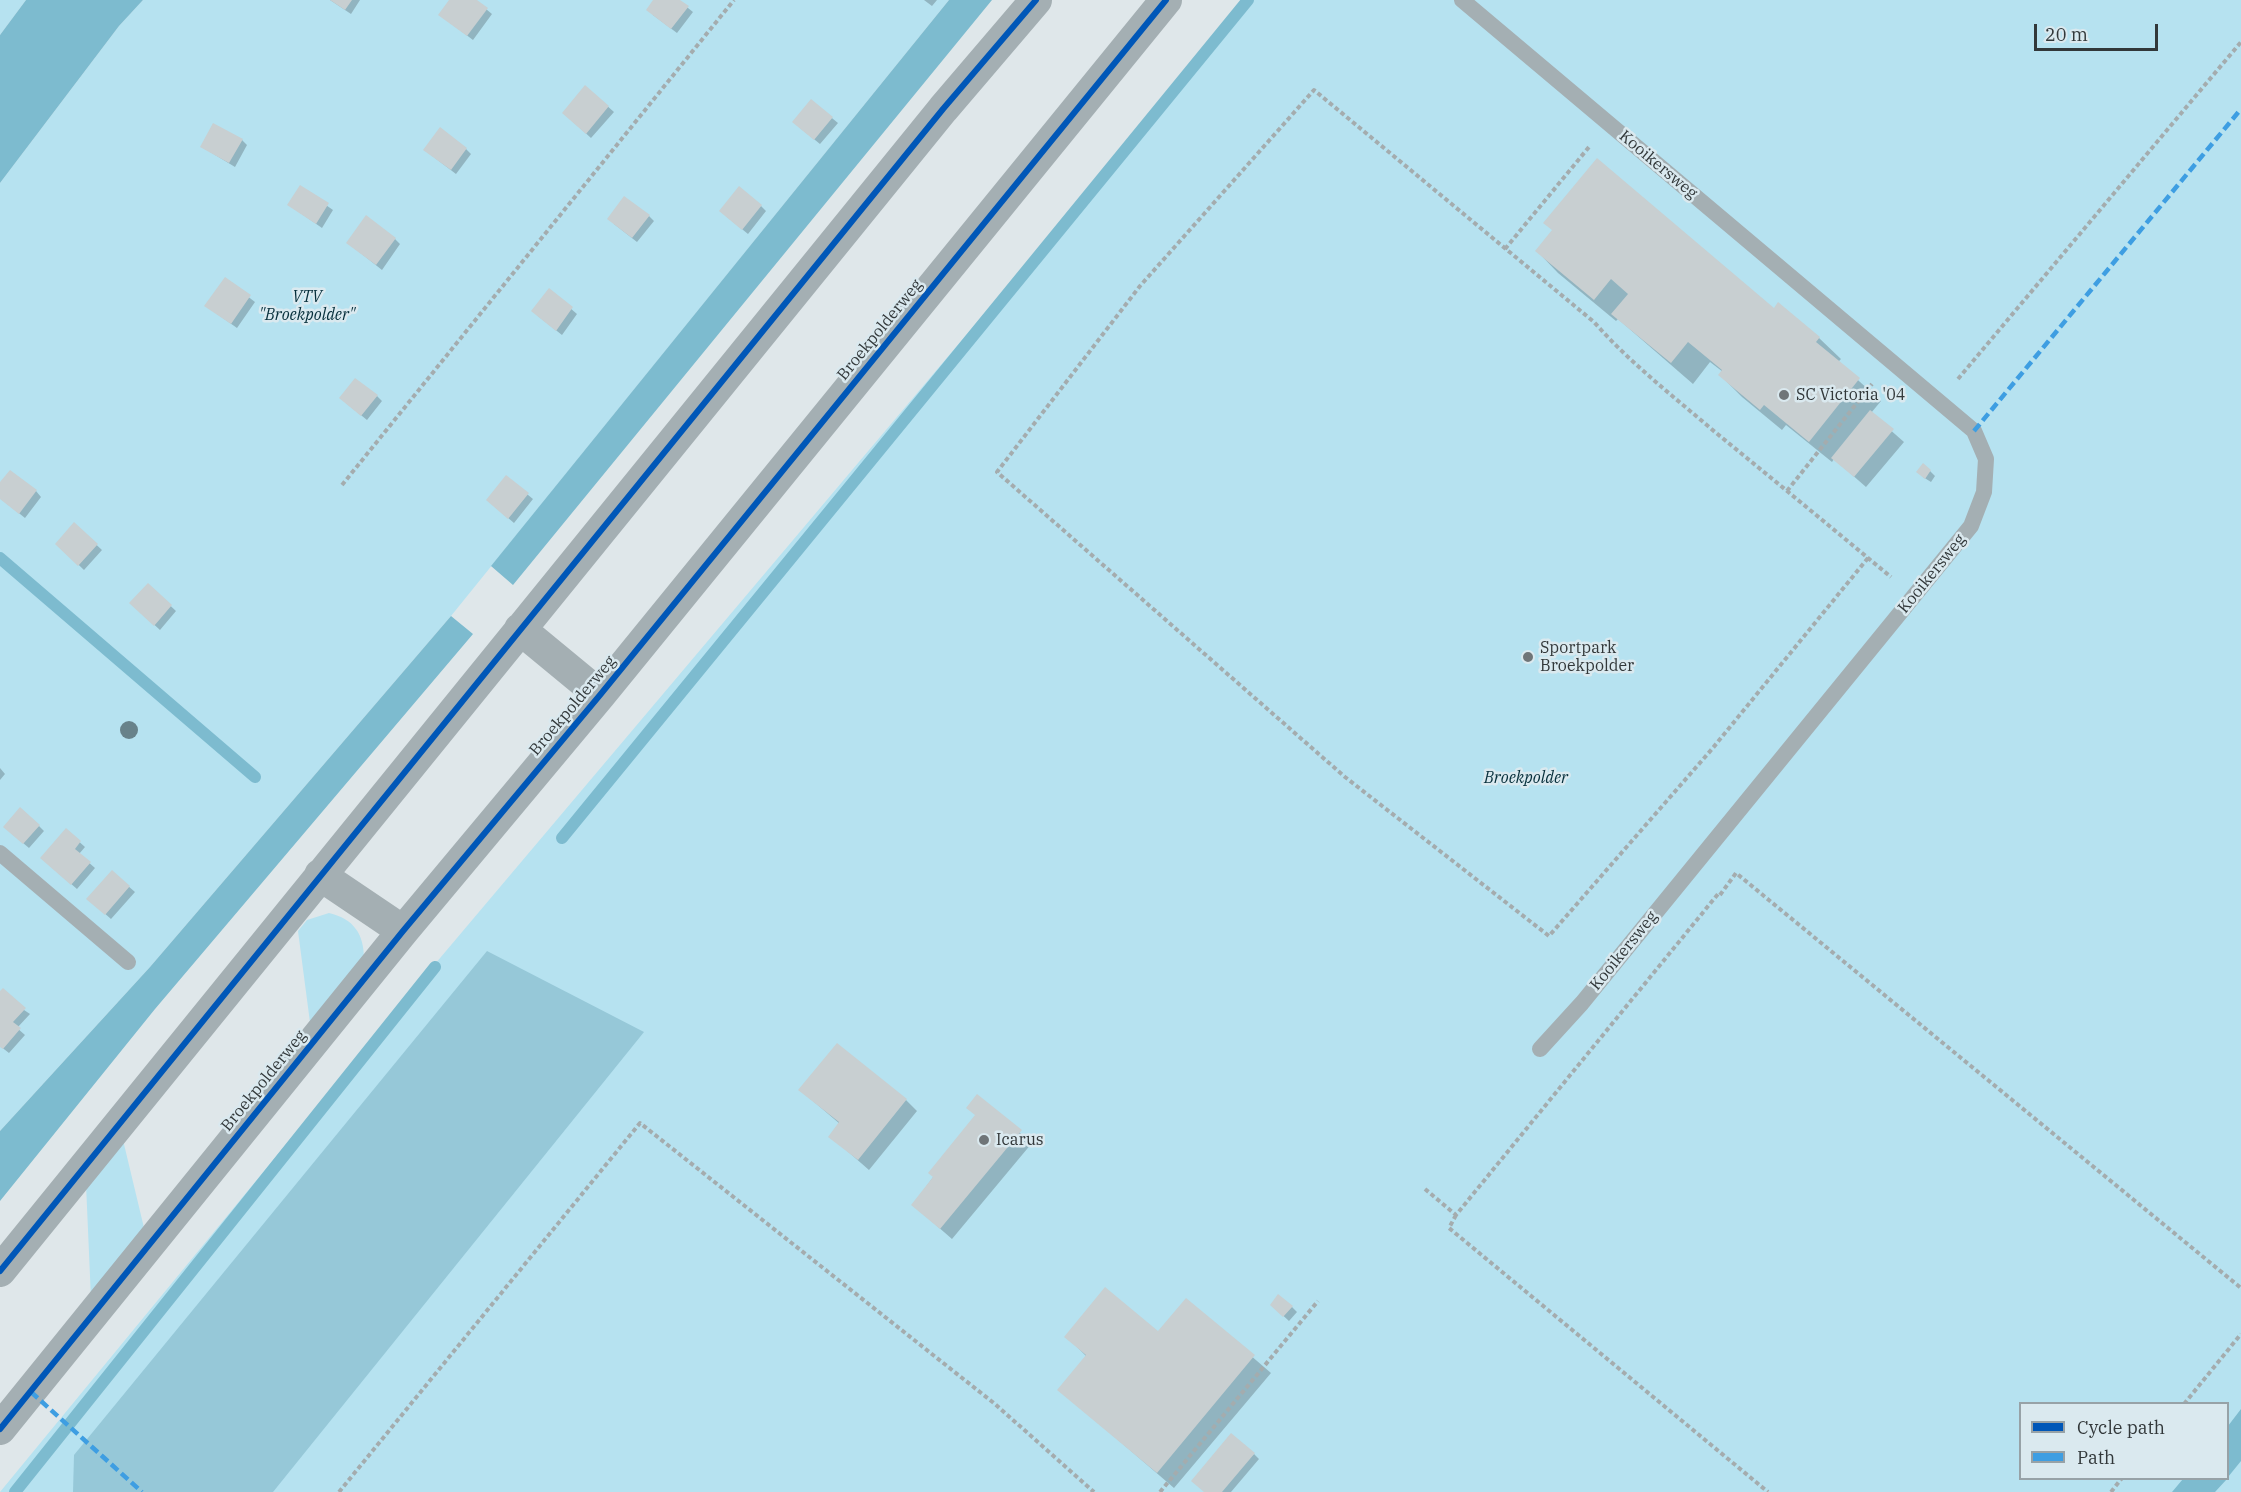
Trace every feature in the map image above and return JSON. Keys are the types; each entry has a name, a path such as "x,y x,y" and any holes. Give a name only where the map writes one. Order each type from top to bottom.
{"street":[{"path":"0,1271 935,119 1036,0"},
{"name":"Broekpolderweg","path":"0,1430 403,931 600,695 1166,0"},
{"path":"520,629 600,695"},
{"path":"320,875 403,931"}],"lane":[{"name":"Kooikersweg","path":"1462,0 1974,431 1986,459 1984,492 1971,526 1582,1003 1540,1049"},
{"path":"0,853 128,962"}],"path":[{"path":"342,485 734,0"},
{"path":"1939,401 2241,42"},
{"path":"1314,90 1504,249 1594,321 1621,353 1868,558 1712,749 1548,936 1345,777 997,472 1140,286 1314,90"},
{"path":"1504,249 1609,123"},
{"path":"1787,491 1891,360"},
{"path":"1690,871 1720,895"},
{"path":"1768,1492 1449,1228 1456,1215 1736,873 2241,1288"},
{"path":"339,1492 640,1122 994,1404 1094,1492"},
{"path":"1425,1189 1456,1215"},
{"path":"1160,1492 1318,1301"},
{"path":"2186,1402 2241,1334"},
{"path":"2111,1492 2121,1480"}],"green space":[{"path":"0,0 26,0 0,35"},
{"name":"VTV \"Broekpolder\"","path":"143,0 949,0 451,616 150,967 0,1131 0,183 119,26"},
{"name":"Broekpolder","path":"1249,0 2241,0 2241,1492 0,1492 408,996"},
{"path":"329,913 345,919 356,929 362,942 364,959 311,1030 298,931 307,920"},
{"path":"123,1140 145,1232 91,1299 86,1184"}],"shaded area":[{"path":"26,0 143,0 119,26 0,183 0,35"},
{"path":"949,0 992,0 513,585 491,566"},
{"path":"451,616 473,634 155,1009 0,1201 0,1131 150,967"},
{"path":"487,951 644,1032 273,1492 73,1492 74,1455"},
{"path":"2241,1409 2241,1461 2229,1476 2229,1425"},
{"path":"2182,1480 2226,1480 2215,1492 2172,1492"}],"building":[{"path":"330,0 352,0 345,10"},
{"path":"449,0 477,0 488,8 467,36 438,15"},
{"path":"653,0 680,0 689,6 671,29 646,10"},
{"path":"585,85 609,106 586,134 562,113"},
{"path":"811,99 833,117 814,140 792,122"},
{"path":"213,123 243,139 229,163 200,147"},
{"path":"440,127 467,148 451,170 423,150"},
{"path":"1597,158 1774,308 1778,302 1820,337 1816,342 1860,378 1809,442 1764,405 1760,410 1718,375 1722,370 1688,342 1671,363 1611,314 1628,294 1611,279 1594,300 1535,251 1552,230 1543,223"},
{"path":"300,185 329,203 316,224 287,205"},
{"path":"739,186 762,205 742,230 719,211"},
{"path":"624,196 650,215 632,238 607,219"},
{"path":"366,215 396,238 376,265 346,243"},
{"path":"225,277 251,295 231,324 204,306"},
{"path":"549,288 573,307 556,331 531,311"},
{"path":"355,378 378,395 361,416 339,398"},
{"path":"1870,410 1894,429 1854,477 1831,458"},
{"path":"1923,463 1931,470 1925,479 1916,472"},
{"path":"10,470 37,490 19,514 0,499 0,482"},
{"path":"506,475 529,493 508,519 486,500"},
{"path":"74,522 98,544 78,566 55,544"},
{"path":"148,583 172,605 154,626 129,603"},
{"path":"20,807 40,825 23,844 3,827"},
{"path":"66,828 81,841 75,849 91,862 71,885 40,858"},
{"path":"112,870 130,886 105,915 86,899"},
{"path":"3,988 26,1008 13,1022 21,1028 3,1049 0,1047 0,991"},
{"path":"837,1043 907,1099 858,1160 828,1137 839,1122 798,1090"},
{"path":"977,1094 1022,1130 940,1229 911,1205 933,1177 928,1173 975,1115 966,1108"},
{"path":"1105,1287 1158,1331 1186,1298 1255,1355 1157,1473 1057,1390 1086,1355 1064,1337"},
{"path":"1278,1294 1293,1306 1283,1317 1270,1305"},
{"path":"1231,1433 1255,1453 1222,1492 1204,1492 1191,1481"}],"waterway":[{"path":"562,838 1248,0"},
{"path":"0,558 255,777"},
{"path":"15,1492 435,967"}],"marked path":[{"path":"1974,431 2241,109"},
{"path":"31,1392 142,1492"}],"cycle path":[{"path":"0,1271 943,109 1036,0"},
{"path":"0,1429 403,931 600,695 1166,0"}],"place":[{"name":"SC Victoria '04","path":"1784,395"},
{"name":"Sportpark Broekpolder","path":"1528,657"},
{"name":"Icarus","path":"984,1140"}]}
